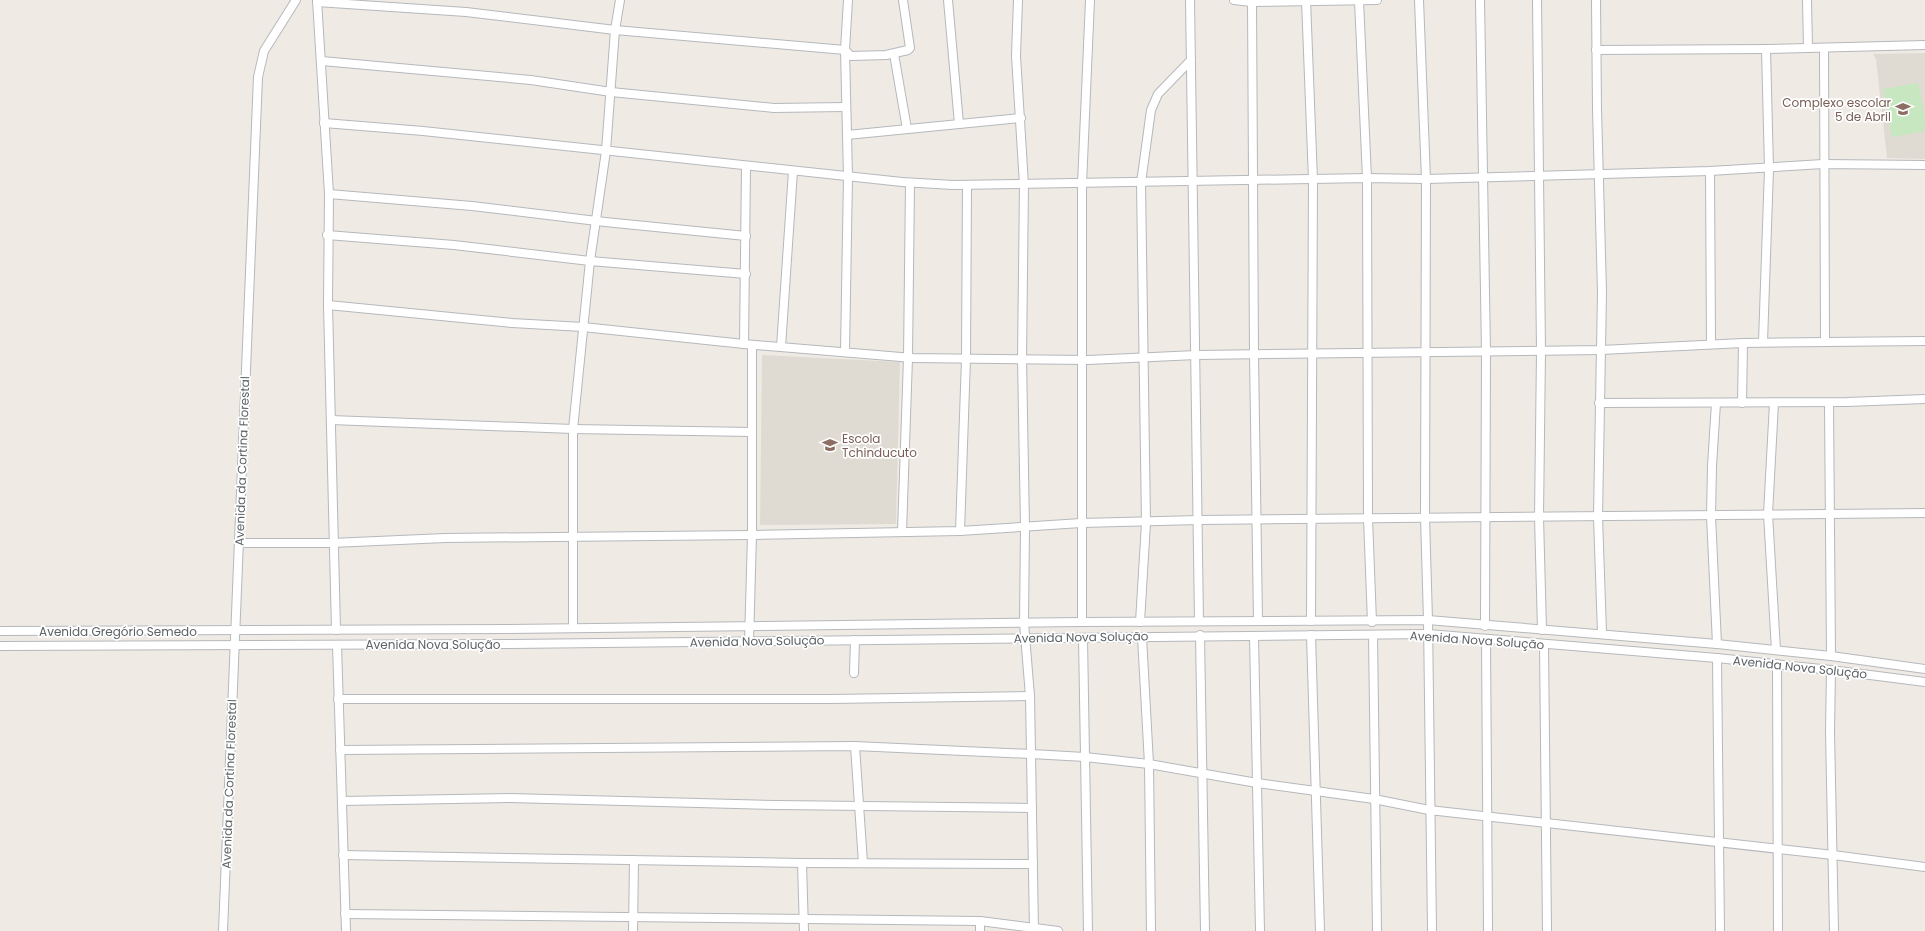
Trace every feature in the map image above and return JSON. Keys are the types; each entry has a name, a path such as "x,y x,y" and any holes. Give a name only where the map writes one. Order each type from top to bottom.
{"street":[{"name":"Avenida da Cortina Florestal","path":"223,931 258,77 264,51 296,0"},
{"path":"574,628 574,430 590,261 606,151 615,30 620,0"},
{"path":"845,352 848,177 845,107 845,50 848,0"},
{"path":"336,630 332,543 328,304 327,235 329,194 324,123 322,61 316,1 466,12 615,30 845,50 851,56 907,52 910,48 903,0"},
{"path":"948,0 959,124"},
{"path":"1018,0 1016,56 1024,185 1022,358 1025,527 1024,623 1030,696 1034,930"},
{"path":"1082,622 1082,184 1090,0"},
{"path":"1190,0 1199,520 1199,621"},
{"path":"1234,0 1377,0"},
{"path":"1306,0 1313,180 1311,355 1311,621"},
{"path":"1358,0 1367,178 1368,518 1372,622"},
{"path":"1419,0 1426,179 1425,517 1428,620 1429,810 1432,931"},
{"path":"1480,0 1486,351 1485,626"},
{"path":"1537,0 1541,351 1539,517 1542,630"},
{"path":"1596,0 1598,174 1601,233 1601,350 1598,517 1602,633"},
{"path":"1807,0 1808,48"},
{"path":"1252,1 1254,355 1258,621"},
{"path":"1596,50 1766,49 1925,45"},
{"path":"1824,48 1823,164 1825,342"},
{"path":"1763,342 1769,169 1766,49"},
{"path":"894,54 907,129"},
{"path":"1140,622 1146,523 1141,183 1151,110 1158,94 1191,60"},
{"path":"322,61 531,80 611,92 774,108 845,107"},
{"path":"847,135 1021,118"},
{"path":"324,123 423,131 910,183 967,185 1367,178 1483,178 1769,169 1823,164 1925,165"},
{"path":"746,166 746,274 752,432 752,535 749,642"},
{"path":"781,347 792,170"},
{"path":"1710,171 1711,343"},
{"path":"902,532 908,358 910,183"},
{"path":"960,531 966,359 967,185"},
{"path":"329,194 472,206 596,221 746,236"},
{"path":"327,235 454,245 590,261 746,274"},
{"path":"328,304 512,323 583,327 748,344 908,358 1022,358 1081,360 1196,355 1311,355 1368,352 1601,350 1743,342 1925,341"},
{"path":"1742,403 1743,342"},
{"path":"1599,404 1774,403 1925,399"},
{"path":"1829,402 1831,656"},
{"path":"1716,403 1712,466 1711,516 1717,644"},
{"path":"1774,403 1768,514 1776,650"},
{"path":"331,420 574,430 752,432"},
{"path":"239,543 332,543 445,538 960,531 1081,523 1146,523 1199,520 1925,513"},
{"name":"Avenida Nova Solução","path":"235,631 749,627 1199,621 1372,622 1428,620 1485,626 1602,633 1717,644 1831,656 1925,669"},
{"name":"Avenida Gregório Semedo","path":"0,631 235,631"},
{"name":"Avenida Nova Solução","path":"235,646 749,642 1200,635 1254,636 1428,634 1544,645 1717,658 1925,682"},
{"path":"1200,635 1206,931"},
{"path":"1311,635 1320,931"},
{"path":"1373,635 1374,799 1377,931"},
{"path":"1254,636 1260,931"},
{"path":"1142,637 1149,764 1151,931"},
{"path":"1083,638 1088,931"},
{"path":"1486,639 1486,815 1488,931"},
{"path":"854,673 855,640"},
{"path":"337,645 346,931"},
{"path":"1544,645 1547,931"},
{"name":"Avenida Gregório Semedo","path":"0,646 235,646"},
{"path":"1717,658 1720,931"},
{"path":"1777,664 1778,931"},
{"path":"1831,670 1830,731 1834,931"},
{"path":"338,699 830,699 1030,696"},
{"path":"340,750 855,746 1085,757 1149,764 1257,784 1374,799 1429,810 1486,815 1545,823 1833,854 1925,867"},
{"path":"855,746 863,863"},
{"path":"342,800 510,798 858,806 1032,808"},
{"path":"343,855 802,863 1033,864"},
{"path":"633,931 634,860"},
{"path":"802,863 804,931"},
{"path":"345,914 980,921 1034,930 1058,931"},
{"path":"980,921 980,931"}],"shaded area":[{"name":"Complexo escolar 5 de Abril","path":"1925,53 1925,159 1885,158 1887,158 1876,59 1873,54"},
{"name":"Escola Tchinducuto","path":"762,355 900,362 896,524 760,525"}],"green space":[{"path":"1918,83 1925,119 1925,131 1892,137 1883,89"}],"place":[{"name":"Complexo escolar 5 de Abril","path":"1903,109"},
{"name":"Escola Tchinducuto","path":"830,445"}]}
